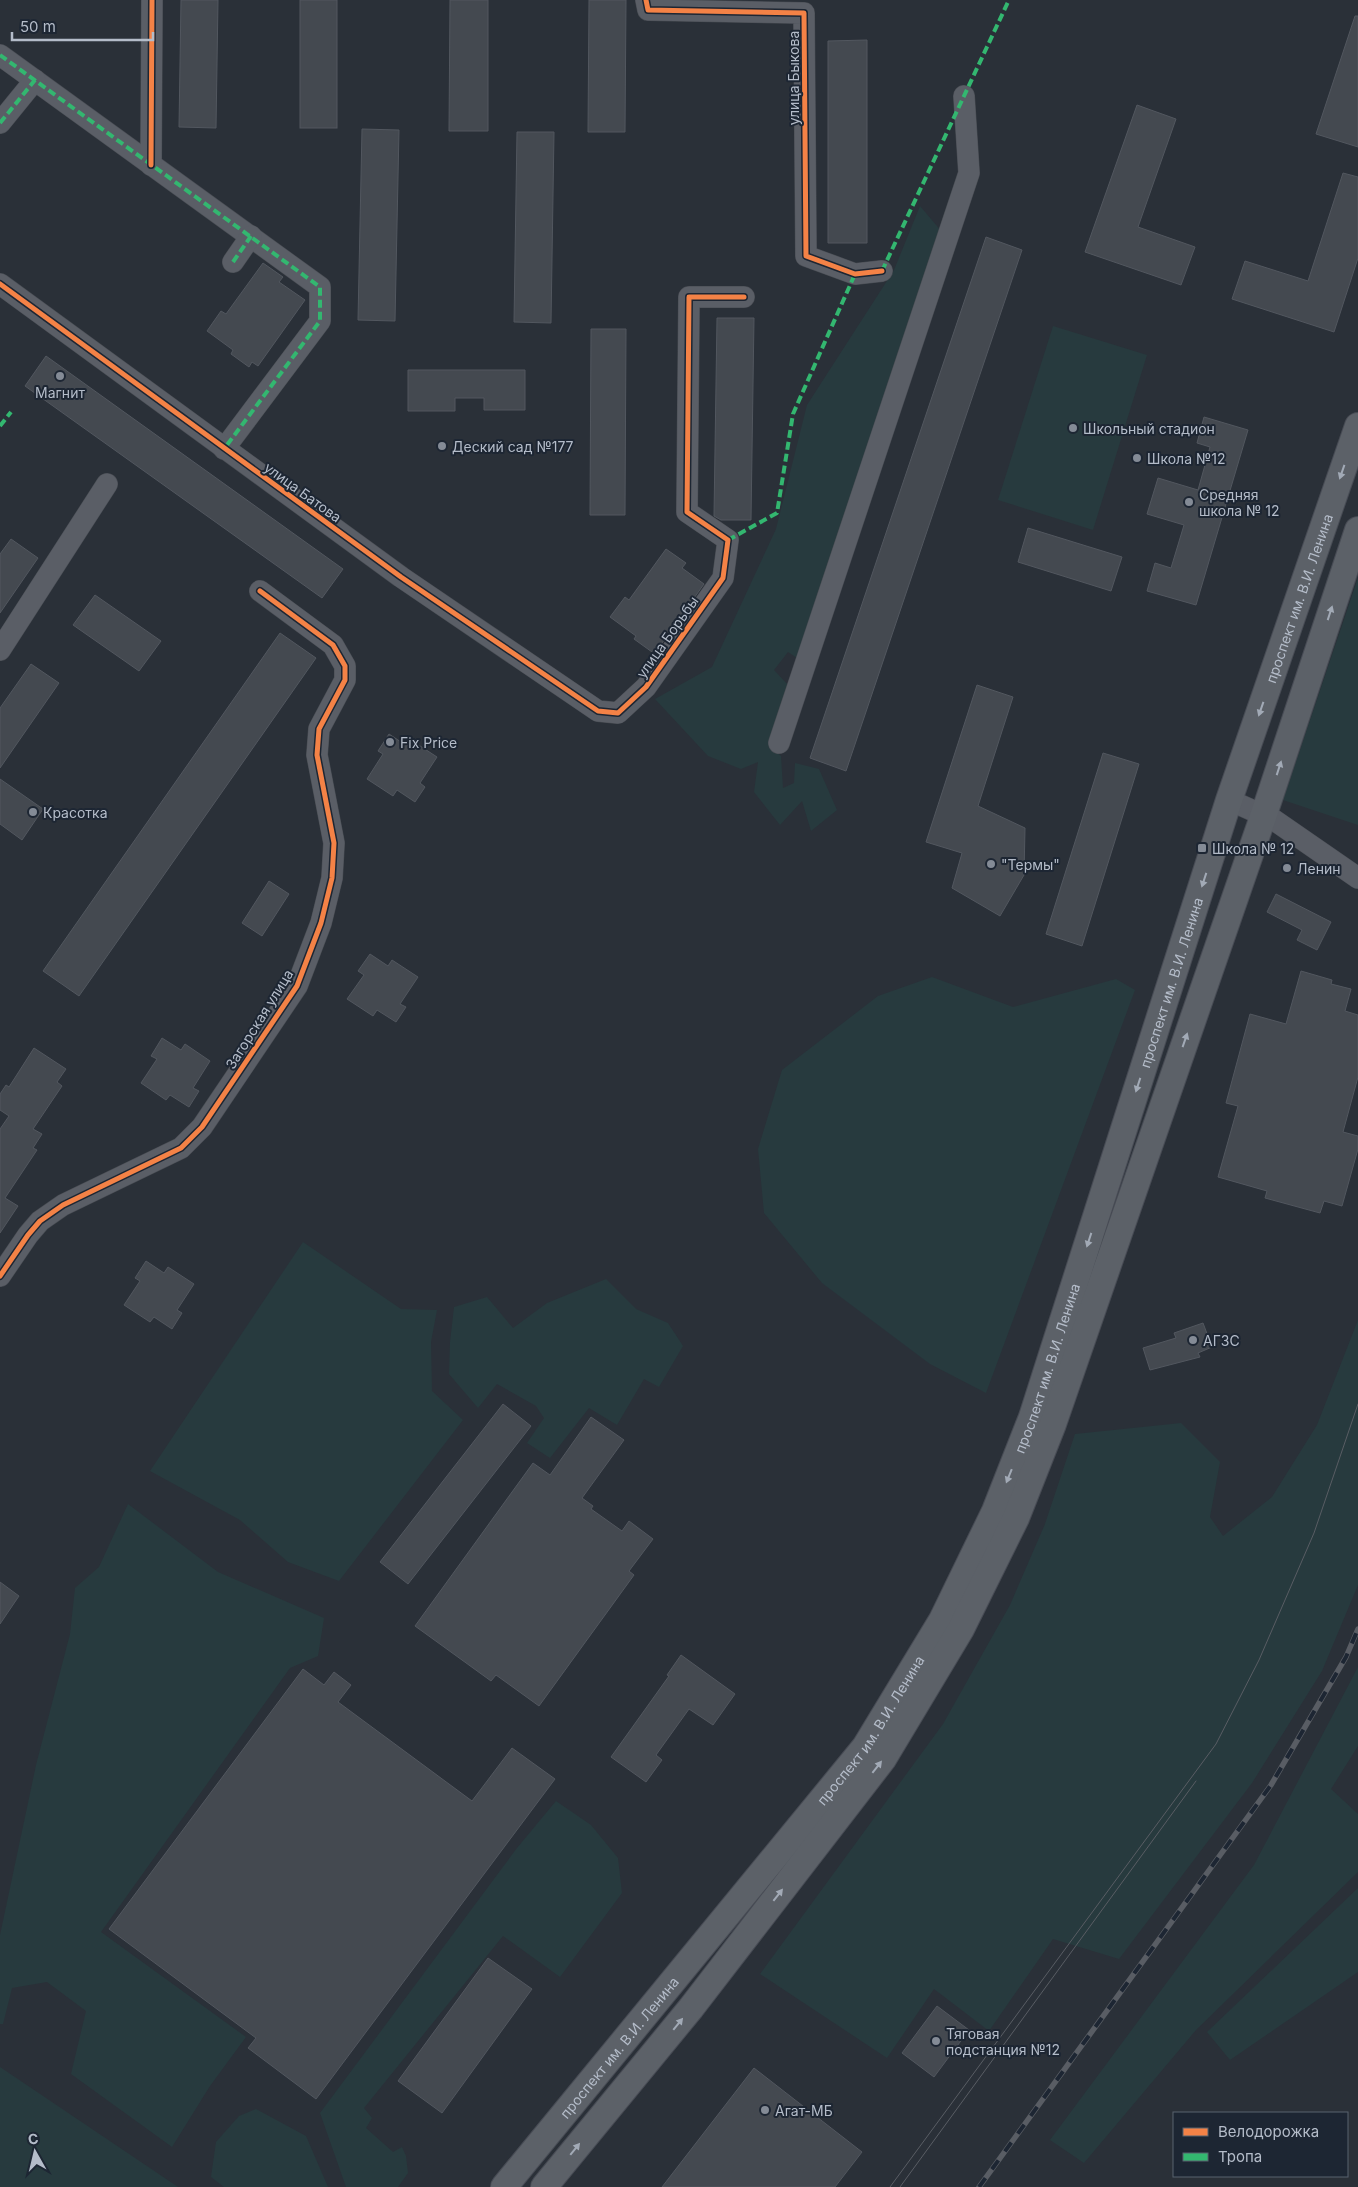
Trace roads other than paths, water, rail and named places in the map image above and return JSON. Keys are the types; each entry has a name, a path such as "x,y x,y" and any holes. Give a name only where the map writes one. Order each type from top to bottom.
{"main road":[{"name":"проспект им. В.И. Ленина","path":"504,2187 865,1747 942,1620 995,1511 1032,1417 1229,800 1358,426"},
{"name":"проспект им. В.И. Ленина","path":"544,2187 691,2008 883,1759 961,1629 1016,1518 1054,1424 1264,814 1358,530"}],"street":[{"path":"151,165 152,0"},
{"name":"улица Быкова","path":"646,0 648,10 804,13 806,256 855,274 882,271"},
{"path":"0,55 320,287 320,321 224,449"},
{"path":"0,123 35,80"},
{"path":"780,743 969,173 964,96"},
{"path":"233,262 251,236"},
{"name":"улица Батова","path":"0,284 224,449 401,576 598,711"},
{"name":"улица Борьбы","path":"598,711 618,713 646,687 723,578 728,540 688,512 689,297 744,297"},
{"path":"0,650 107,484"},
{"name":"Загорская улица","path":"0,1276 28,1234 40,1221 63,1205 180,1148 202,1127 297,986 321,923 332,878 334,843 318,755 319,729 345,680 345,666 334,646 260,591"},
{"path":"1229,800 1264,814 1358,878"}],"tram line":[{"path":"890,2187 1216,1744 1259,1660 1314,1533 1358,1404"},
{"path":"900,2187 1196,1781"}],"railway":[{"path":"979,2187 1271,1785 1346,1657 1358,1629"}],"place":[{"name":"Магнит","path":"60,376"},
{"name":"Школьный стадион","path":"1073,428"},
{"name":"Деский сад №177","path":"442,446"},
{"name":"Школа №12","path":"1137,458"},
{"name":"Средняя школа № 12","path":"1189,502"},
{"name":"Fix Price","path":"390,742"},
{"name":"Красотка","path":"33,812"},
{"name":"Школа № 12","path":"1202,848"},
{"name":"\"Термы\"","path":"991,864"},
{"name":"Ленин","path":"1287,868"},
{"name":"АГЗС","path":"1193,1340"},
{"name":"Тяговая подстанция №12","path":"936,2041"},
{"name":"Агат-МБ","path":"765,2110"}]}
